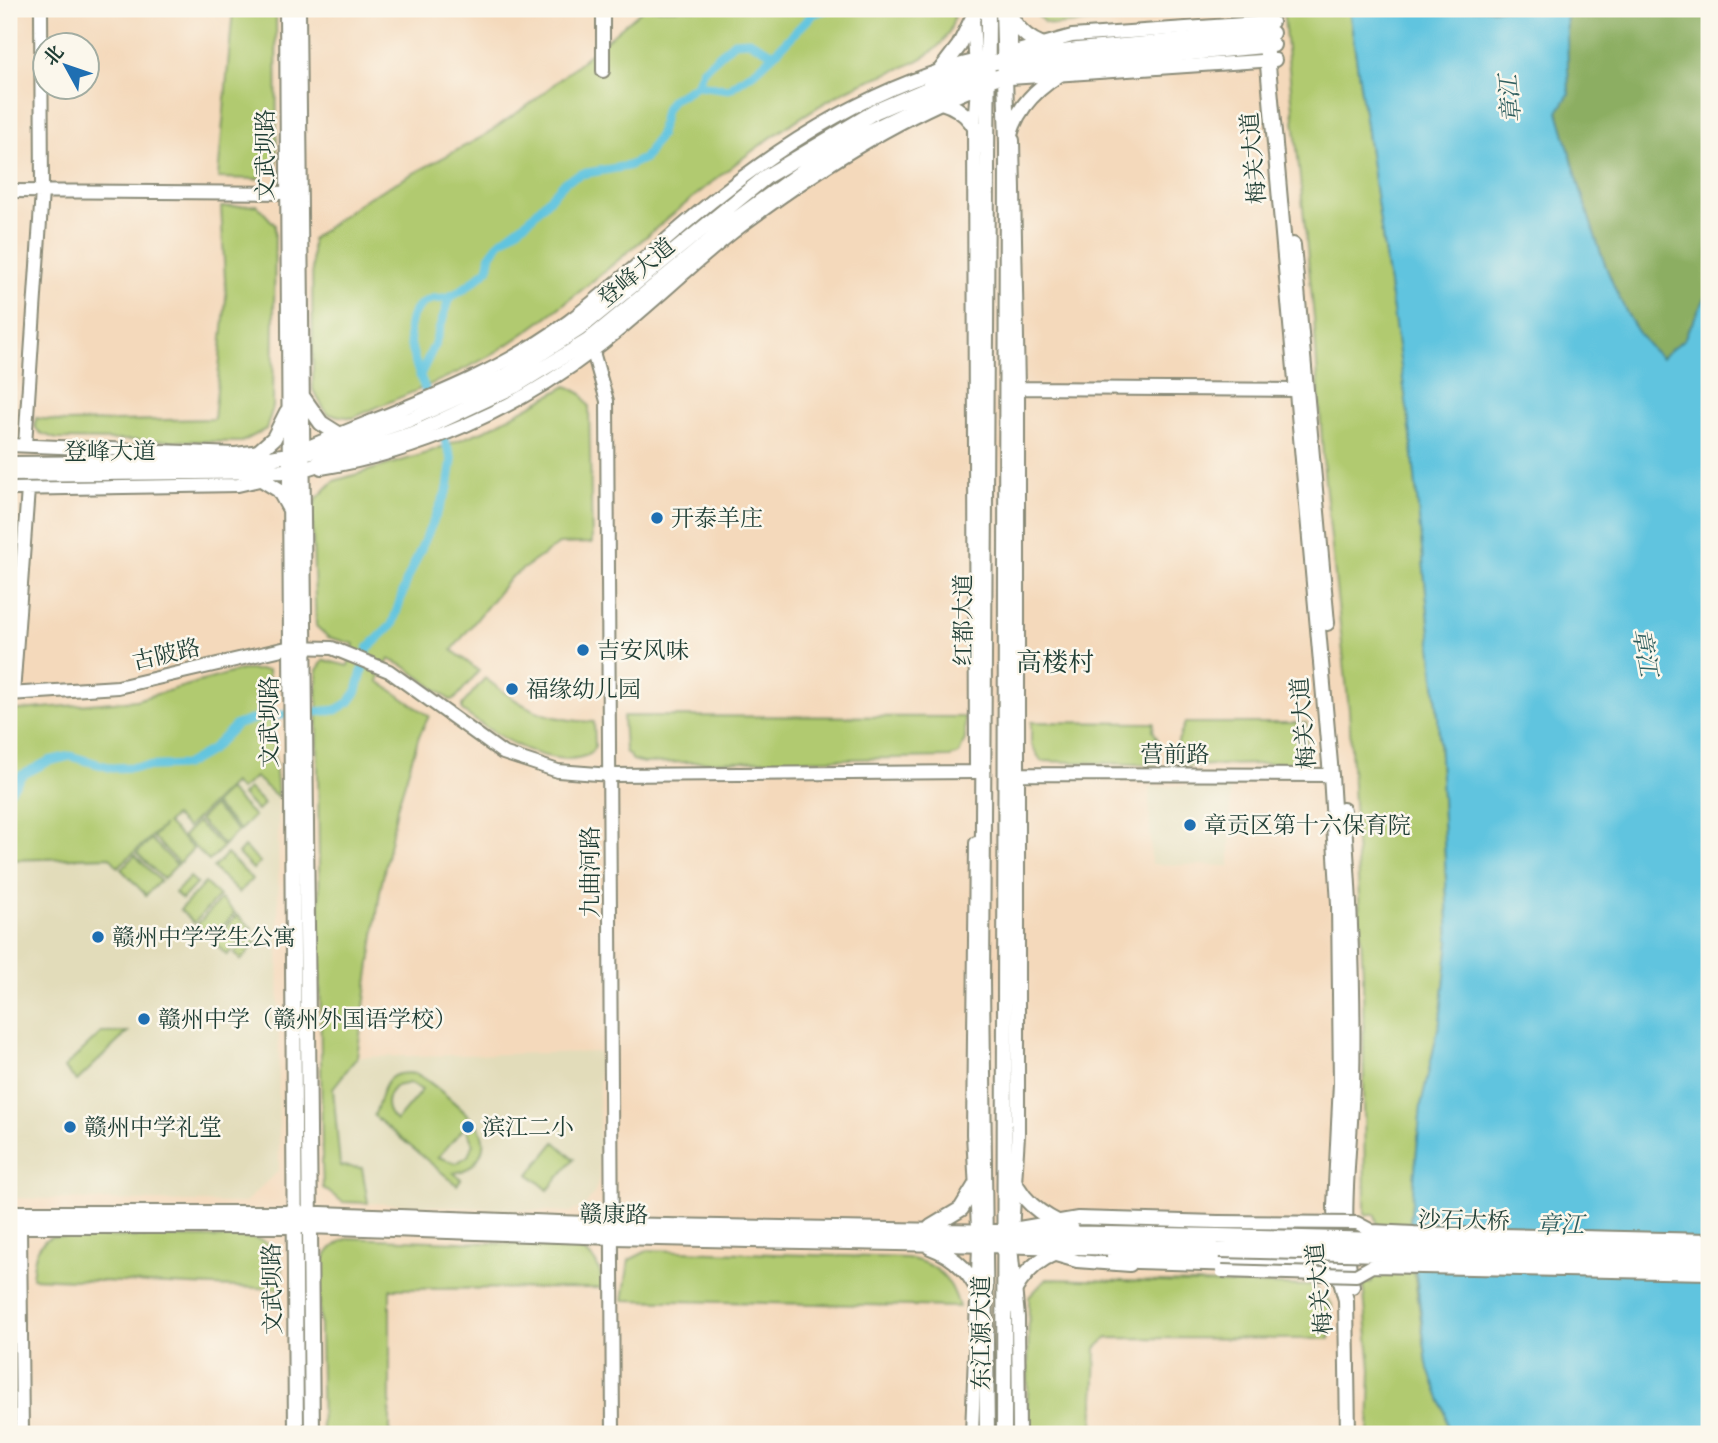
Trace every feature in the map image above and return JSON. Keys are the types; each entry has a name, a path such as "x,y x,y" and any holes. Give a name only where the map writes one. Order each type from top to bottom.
{"main road":[{"name":"文武坝路","path":"287,9 294,193 296,398 296,462 291,516 298,647"},
{"name":"文武坝路","path":"294,193 298,9"},
{"name":"红都大道","path":"981,1239 984,1151 982,982 988,158 982,72 988,9"},
{"name":"红都大道","path":"1008,11 1005,1146 1008,1231"},
{"path":"1008,11 1024,34 1041,44 1080,56"},
{"path":"974,12 943,70 934,97 965,114 974,124 988,158"},
{"name":"登峰大道","path":"9,474 244,468 342,457 470,402 507,376 583,335 766,176 841,130 934,97 982,72 1269,27"},
{"name":"梅关大道","path":"1269,27 1350,904 1352,1057 1341,1231 1346,1300 1348,1434"},
{"path":"1007,143 1012,125 1032,95 1080,56"},
{"name":"梅关大道","path":"1301,390 1331,775 1342,988 1335,1206 1341,1231"},
{"path":"291,516 283,495 264,479 244,468 278,430 296,398 320,424 342,437"},
{"name":"登峰大道","path":"296,462 342,437 411,427"},
{"path":"303,503 308,487 322,468 342,457"},
{"name":"文武坝路","path":"296,462 303,503 298,647 301,1220 296,1434"},
{"name":"登峰大道","path":"9,464 244,468"},
{"path":"1005,1146 1014,1181 1027,1202 1051,1221 1078,1233 1139,1227 1341,1231"},
{"path":"984,1151 983,1169 975,1190 954,1215 916,1236 965,1270 977,1288 985,1315"},
{"path":"1310,1231 1327,1223 1335,1206"},
{"name":"赣康路","path":"9,1213 613,1231 916,1236 981,1239 1008,1247 1076,1249 1218,1236"},
{"name":"文武坝路","path":"301,1220 312,1434"},
{"name":"赣康路","path":"15,1226 301,1220"},
{"name":"赣康路","path":"981,1239 1008,1231 1218,1236"},
{"name":"东江源大道","path":"1004,1434 1004,1317 1008,1231"},
{"name":"沙石大桥","path":"1218,1236 1709,1248"},
{"name":"沙石大桥","path":"1218,1236 1709,1262"},
{"name":"东江源大道","path":"981,1239 987,1434"},
{"path":"1004,1317 1014,1290 1034,1266 1053,1254 1076,1249 1137,1261 1343,1267"},
{"path":"1304,1267 1329,1278 1346,1300"},
{"name":"梅关大道","path":"1343,1267 1352,1289 1357,1434"}],"street":[{"path":"25,445 42,191 41,9"},
{"path":"603,9 603,71"},
{"path":"972,1434 981,1239 975,1190 974,124 982,72 974,12"},
{"path":"583,335 934,97 982,72 1008,66 1041,44 1072,36 1269,27"},
{"path":"1008,66 1057,75 1271,61"},
{"path":"1008,66 1012,125 1018,388 1018,1135 1008,1231 1078,1218 1218,1236 1357,1223 1372,1231 1709,1240"},
{"path":"9,445 235,454 261,451 322,468 470,402 523,396 713,200 761,165 877,96 943,70 982,72"},
{"path":"9,191 294,193"},
{"name":"九曲河路","path":"583,335 607,401 613,1434"},
{"path":"1018,388 1301,390"},
{"path":"9,489 238,485 264,479 296,462"},
{"path":"11,694 28,489"},
{"name":"古陂路","path":"11,694 118,687 298,647 332,648 360,657 413,688 503,753 558,771 611,775 976,772"},
{"name":"营前路","path":"1018,774 1331,775"},
{"path":"15,1226 22,1434"},
{"path":"1019,1434 1018,1317 1008,1247 1077,1261 1222,1271 1356,1275 1371,1266 1709,1273"}],"shaded area":[{"name":"赣州中学（赣州外国语学校）","path":"255,777 278,797 279,1170 244,1203 9,1198 9,860 110,857 119,867 174,815 187,828 233,783"},
{"name":"章贡区第十六保育院","path":"1230,785 1230,866 1151,864 1149,786"},
{"name":"滨江二小","path":"599,1052 599,1178 595,1192 584,1207 570,1212 368,1203 362,1168 340,1166 333,1088 357,1057"}],"green space":[{"path":"233,9 276,9 277,163 258,179 218,178"},
{"path":"643,9 955,9 951,27 943,41 930,53 916,62 849,89 759,146 595,279 510,343 453,374 353,418 327,414 313,390 312,239 365,199 482,137 534,101"},
{"path":"1031,9 1232,9 1054,25 1044,22"},
{"path":"1283,9 1349,9 1411,435 1438,716 1449,942 1440,1021 1421,1106 1410,1224 1378,1226 1375,1215 1365,1215 1363,974 1349,710 1324,472 1314,318"},
{"path":"1566,9 1709,9 1709,290 1684,339 1661,358 1642,338 1611,279 1586,207 1558,111 1569,94"},
{"path":"257,205 275,225 273,407 266,429 242,442 57,439 40,433 35,427 36,418 65,422 214,419 226,298 221,207"},
{"path":"567,386 582,394 589,406 592,543 559,544 510,578 452,650 479,671 455,699 450,700 406,667 389,659 378,681 429,716 419,736 397,808 380,892 357,1057 333,1088 340,1166 362,1168 368,1203 343,1202 323,1188 317,670 324,660 348,666 354,644 328,637 316,626 312,514 316,499 334,481 421,455 485,430"},
{"path":"241,670 268,670 278,797 255,777 240,790 233,783 187,828 174,816 167,823 193,849 179,863 153,837 164,825 118,867 110,857 9,860 9,711 136,700"},
{"path":"485,678 523,705 535,710 561,718 594,722 595,746 590,754 574,759 540,755 489,730 462,711 462,705"},
{"path":"623,716 965,717 965,739 959,754 950,757 643,763 633,760 625,751"},
{"path":"1031,722 1154,723 1153,730 1158,740 1157,765 1041,761 1031,744"},
{"path":"1185,723 1307,723 1306,747 1296,763 1178,766 1178,741"},
{"path":"249,789 264,804 257,811 242,795"},
{"path":"228,790 254,816 240,830 214,804"},
{"path":"213,806 238,831 224,845 199,820"},
{"path":"197,822 223,847 209,861 183,836"},
{"path":"151,839 177,865 163,879 137,853"},
{"path":"244,847 260,862 253,869 238,854"},
{"path":"227,854 252,879 239,893 213,868"},
{"path":"135,855 160,881 146,895 121,869"},
{"path":"190,877 197,883 182,899 175,893"},
{"path":"205,883 219,896 194,923 180,910"},
{"path":"221,899 235,913 211,939 196,926"},
{"path":"237,915 252,928 227,955 213,942"},
{"path":"249,937 256,943 241,960 234,953"},
{"path":"128,1032 77,1081 64,1068 101,1033"},
{"path":"416,1074 430,1083 479,1128 482,1151 468,1168 454,1173 461,1179 457,1185 374,1116 385,1084 396,1075","holes":["410,1083 422,1090 396,1121 389,1112 388,1099 396,1086","465,1127 473,1143 468,1156 456,1163 438,1157"]},
{"path":"555,1142 574,1159 548,1190 529,1174"},
{"path":"52,1236 253,1238 269,1245 278,1256 283,1289 32,1278 38,1248"},
{"path":"349,1238 568,1246 584,1252 594,1260 603,1288 390,1289 390,1434 322,1434 319,1277 328,1253"},
{"path":"649,1250 907,1258 935,1268 952,1288 959,1307 623,1300 629,1260"},
{"path":"1414,1272 1427,1364 1445,1412 1449,1434 1369,1434 1371,1369 1363,1284 1372,1282 1372,1273"},
{"path":"1046,1279 1313,1286 1332,1305 1330,1339 1107,1338 1096,1348 1093,1434 1027,1434 1029,1297"}],"water":[{"name":"章江","path":"1349,9 1566,9 1569,94 1558,112 1597,244 1626,311 1642,338 1661,358 1684,339 1709,290 1709,1434 1449,1434 1445,1412 1427,1364 1410,1224 1421,1105 1440,1021 1449,942 1438,716 1411,435"}],"waterway":[{"path":"430,401 415,361 409,330 412,317 419,306 432,299 453,295 479,277 488,269 491,254 501,241 530,219 566,181 581,174 628,166 645,158 660,134 665,110 671,100 697,85 703,70 734,42 749,41 774,54 813,14 809,9"},
{"path":"813,14 826,9"},
{"path":"697,85 729,89 774,54"},
{"path":"420,375 434,346 450,297"},
{"path":"9,792 22,775 49,761 70,756 112,768 185,765 211,750 236,725 260,717 336,710 349,702 357,691 368,648 392,625 407,580 448,488 452,460 441,430"}],"place":[{"name":"开泰羊庄","path":"657,518"},
{"name":"吉安风味","path":"583,650"},
{"name":"福缘幼儿园","path":"512,689"},
{"name":"章贡区第十六保育院","path":"1190,825"},
{"name":"赣州中学学生公寓","path":"98,937"},
{"name":"赣州中学（赣州外国语学校）","path":"144,1019"},
{"name":"赣州中学礼堂","path":"70,1127"},
{"name":"滨江二小","path":"468,1127"}],"district":[{"name":"高楼村","path":"1055,662"}]}
